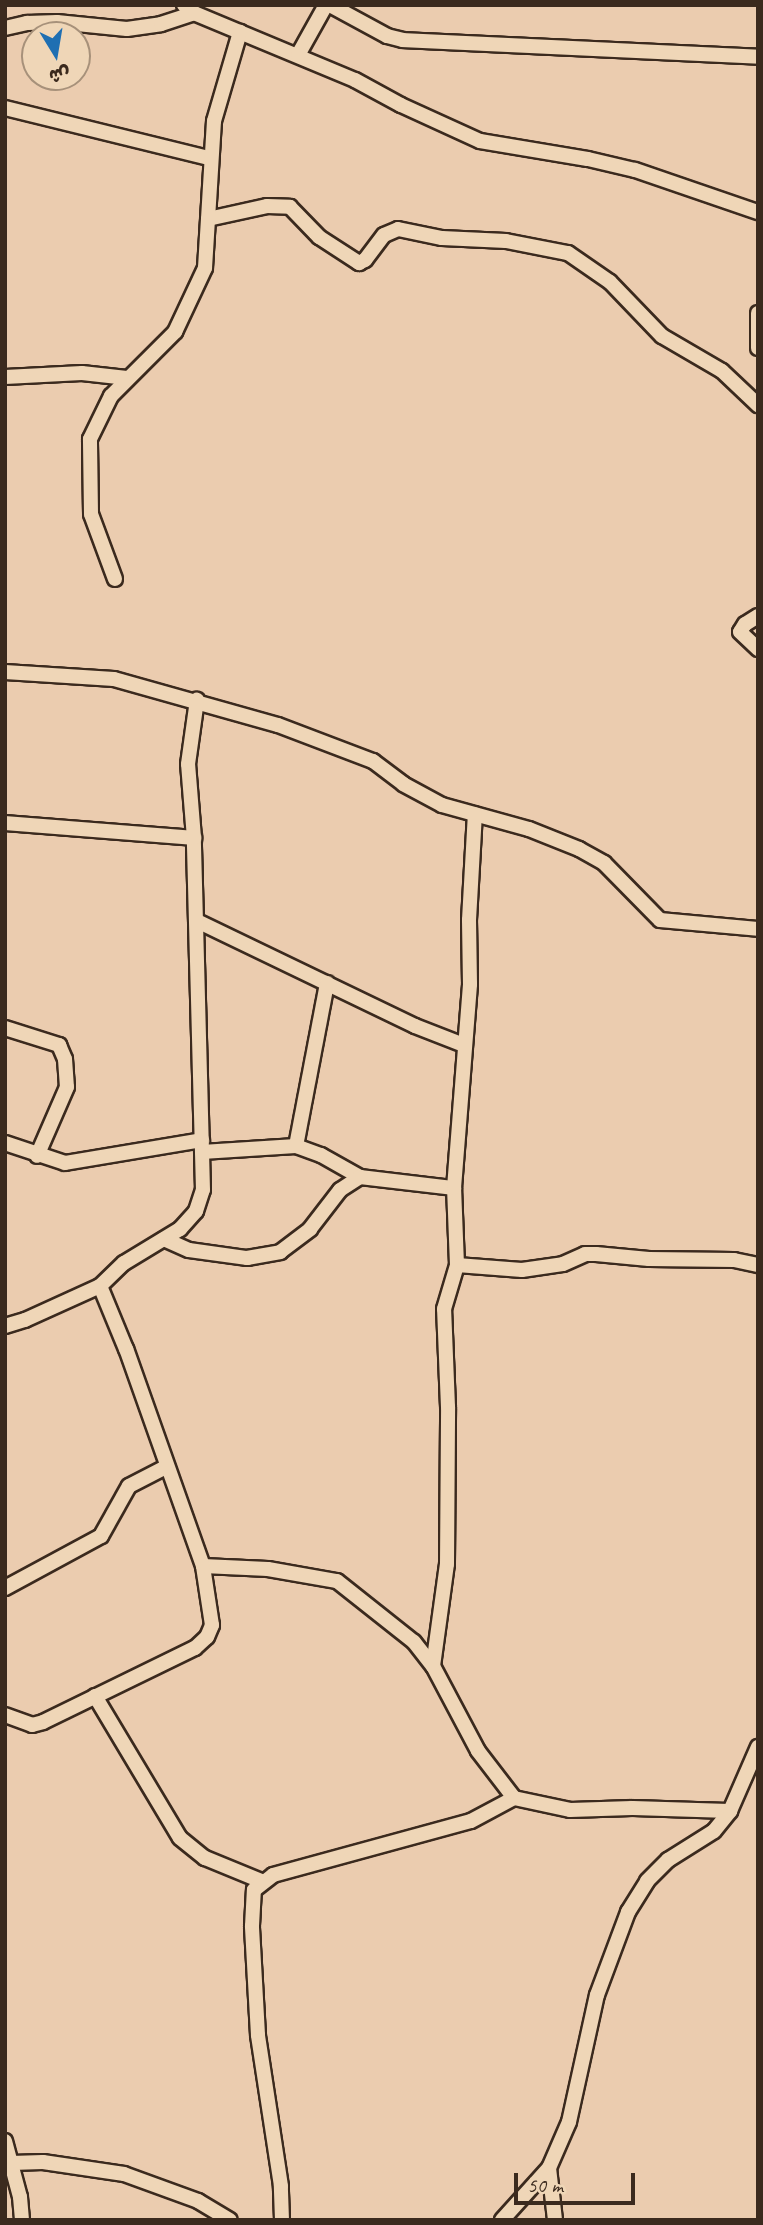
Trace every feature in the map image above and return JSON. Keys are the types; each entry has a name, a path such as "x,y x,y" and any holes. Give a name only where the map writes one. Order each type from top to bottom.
{"street":[{"path":"214,5 215,22"},
{"path":"298,55 328,5 387,36 402,40 758,57"},
{"path":"5,28 27,23 57,22 127,29 161,24 189,9 298,55 480,141 589,159 635,170 758,212"},
{"path":"115,579 91,514 90,439 111,396 175,332 205,268 209,158 214,121 240,32"},
{"path":"5,108 209,158"},
{"path":"208,219 267,206 290,207 319,237 359,263 365,260 390,230 398,229 442,238 506,241 568,253 610,282 662,336 722,371 758,405"},
{"path":"758,313 758,348"},
{"path":"5,377 82,373 127,378"},
{"path":"758,616 745,624 740,632 758,649"},
{"path":"5,672 114,680 197,700 278,725 373,761 403,784 442,805 529,829 579,849 604,863 660,920 758,929"},
{"path":"5,1326 25,1320 100,1286 124,1264 180,1229 196,1211 203,1190 197,921 188,764 197,700"},
{"path":"433,1667 447,1564 444,1309 457,1265 454,1188 470,984 469,920 475,814"},
{"path":"5,823 194,838"},
{"path":"197,921 415,1026 464,1045"},
{"path":"296,1146 327,982"},
{"path":"5,1028 59,1045 65,1059 67,1087 37,1156"},
{"path":"5,1143 37,1156 65,1163 202,1146 296,1146 321,1155 360,1177 454,1188"},
{"path":"164,1239 190,1250 247,1258 280,1252 310,1229 341,1190 360,1177"},
{"path":"457,1265 522,1270 563,1264 585,1254 734,1261 758,1265"},
{"path":"5,1715 32,1725 160,1667 195,1648 207,1637 212,1625 203,1566 126,1349 100,1286"},
{"path":"5,1588 101,1535 129,1486 166,1466"},
{"path":"203,1566 268,1569 337,1581 414,1642 433,1667 478,1751 514,1798"},
{"path":"95,1696 180,1838 205,1858 261,1881"},
{"path":"502,2220 549,2168 569,2122 597,1995 628,1912 654,1874 668,1860 714,1831 730,1811 758,1747"},
{"path":"282,2220 281,2186 257,2021 252,1926 254,1890 261,1881 273,1875 471,1821 514,1798 570,1810 632,1808 730,1811"},
{"path":"5,2141 20,2197 22,2220"},
{"path":"11,2163 43,2162 124,2174 174,2191 230,2220"},
{"path":"549,2168 555,2220"}]}
